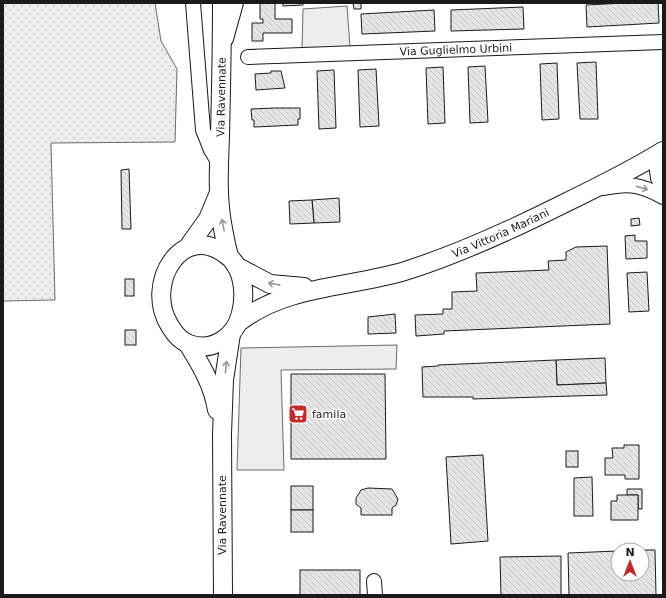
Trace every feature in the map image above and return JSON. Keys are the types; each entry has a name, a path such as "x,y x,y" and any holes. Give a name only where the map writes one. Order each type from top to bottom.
{"main road":[{"path":"222,3 222,52"},
{"name":"Via Ravennate","path":"222,52 218,194 233,261"},
{"name":"Via Vittoria Mariani","path":"235,328 259,308 279,298 404,271 479,244 660,156"},
{"name":"Via Ravennate","path":"188,247 200,233 208,219 218,194"},
{"path":"209,245 220,249 233,261 243,294 235,328 220,342 210,346 188,344 175,334 166,321 162,305 160,290 163,277 169,265 178,254 188,247 209,245"},
{"name":"Via Vittoria Mariani","path":"233,261 270,284 327,288"},
{"name":"Via Ravennate","path":"223,595 222,434 224,380 235,328"},
{"name":"Via Ravennate","path":"188,344 211,385 215,396 222,434"}],"street":[{"path":"193,3 203,130 211,150 219,163"},
{"name":"Via Ravennate","path":"222,52 236,3"},
{"name":"Via Guglielmo Urbini","path":"248,57 663,42"},
{"path":"660,156 658,178 663,190"},
{"path":"592,190 627,184 653,191 663,197"},
{"path":"374,580 374,595"}],"shaded area":[{"path":"3,3 155,3 161,41 177,69 175,142 51,143 55,300 3,301"},
{"path":"347,6 350,47 302,50 303,9"},
{"path":"397,345 396,369 281,370 284,470 237,470 241,348"}],"building":[{"path":"260,3 275,3 275,19 292,19 292,33 263,33 263,41 252,41 252,23 263,23 263,19 260,19"},
{"path":"283,3 303,3 303,5 283,6"},
{"path":"353,3 361,3 361,9 354,9"},
{"path":"658,3 659,23 587,27 586,5"},
{"path":"523,7 524,29 451,31 451,10"},
{"path":"434,10 435,31 362,34 361,14"},
{"path":"596,62 598,119 580,119 577,63"},
{"path":"557,63 559,119 542,120 540,64"},
{"path":"485,66 488,122 470,123 468,67"},
{"path":"443,67 445,123 428,124 426,68"},
{"path":"376,69 379,126 360,127 358,70"},
{"path":"334,70 336,128 319,129 317,71"},
{"path":"271,71 281,71 285,88 256,90 255,74 271,73"},
{"path":"300,108 300,119 298,119 298,125 254,127 251,109"},
{"path":"129,169 131,229 122,229 121,170"},
{"path":"339,198 340,222 314,223 312,200"},
{"path":"312,200 314,223 290,224 289,201"},
{"path":"639,218 640,225 631,226 631,219"},
{"path":"635,235 635,241 647,241 647,258 626,259 625,236"},
{"path":"607,246 610,324 444,331 444,334 416,336 415,315 443,314 443,309 452,309 452,292 477,291 476,273 549,270 548,261 566,260 566,252 576,247"},
{"path":"647,272 649,311 629,312 627,273"},
{"path":"125,279 134,279 134,296 125,296"},
{"path":"395,314 396,333 368,334 368,317"},
{"path":"125,330 136,330 136,345 125,345"},
{"path":"605,358 606,383 557,385 556,360"},
{"path":"556,360 557,385 606,383 607,395 473,399 473,397 423,397 422,367"},
{"path":"291,374 385,374 386,459 291,459"},
{"path":"624,445 639,445 639,479 625,479 625,475 605,475 605,458 613,458 612,448 624,448"},
{"path":"566,451 578,451 578,467 566,467"},
{"path":"483,455 488,541 451,544 446,457"},
{"path":"592,477 593,516 574,516 574,478"},
{"path":"291,486 313,486 313,510 291,510"},
{"path":"368,488 392,489 398,499 396,505 392,508 392,515 361,515 361,508 356,504 356,498 361,490"},
{"path":"627,489 642,489 642,509 638,509 638,495 627,495"},
{"path":"617,495 638,495 638,520 611,520 611,501 617,501"},
{"path":"291,510 313,510 313,532 291,532"},
{"path":"650,550 655,550 656,595 569,595 568,553 610,551 610,582 650,582"},
{"path":"561,556 561,595 501,595 500,557"},
{"path":"300,570 360,570 360,595 300,595"}],"place":[{"name":"famila","path":"298,414"}]}
